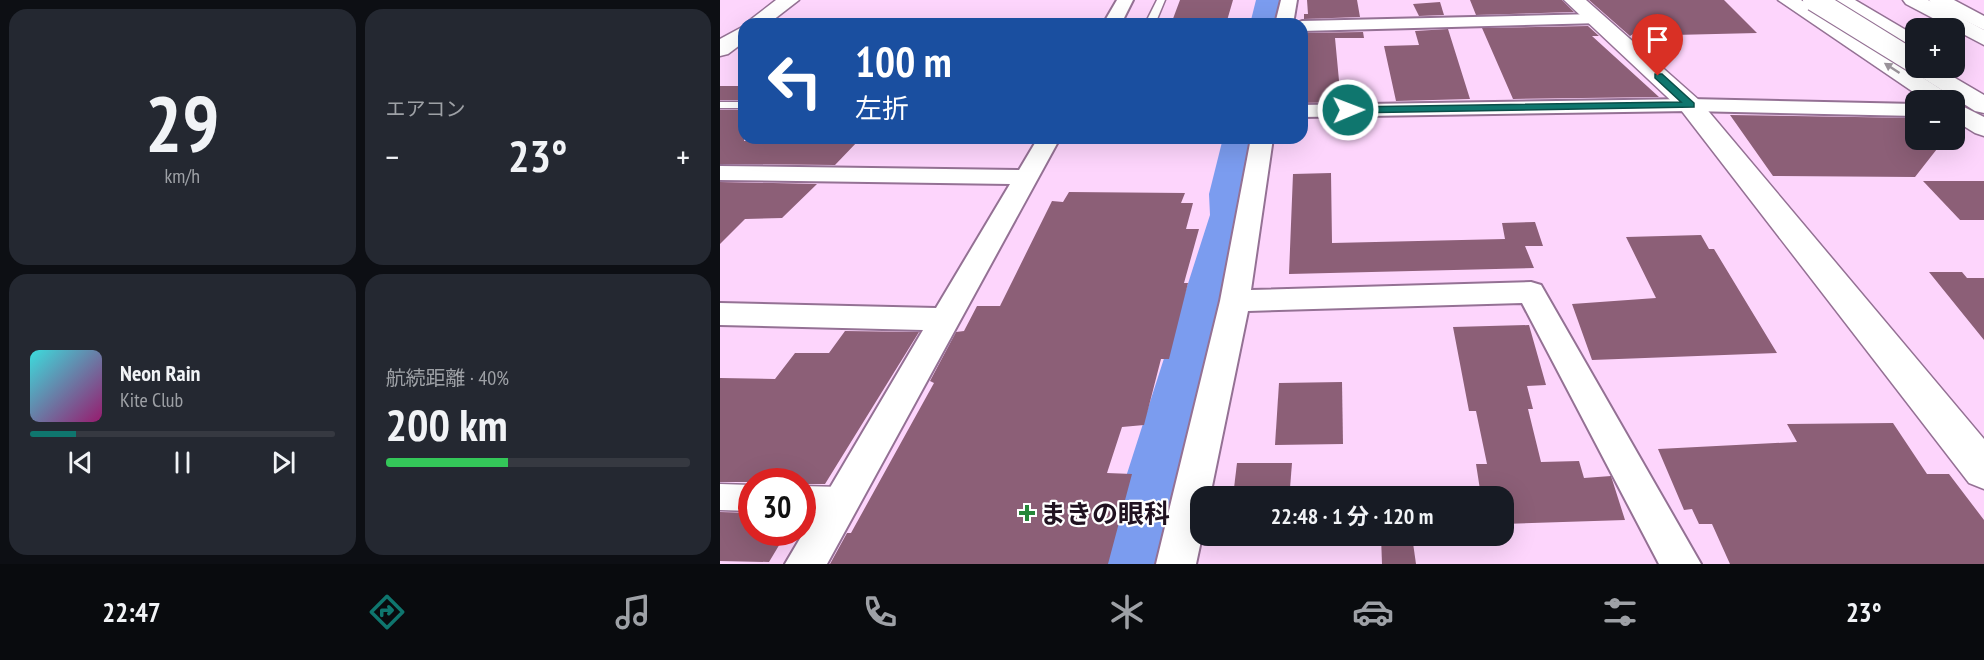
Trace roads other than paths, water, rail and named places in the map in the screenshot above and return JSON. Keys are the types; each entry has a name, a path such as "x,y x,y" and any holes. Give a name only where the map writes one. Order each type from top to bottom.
{"main road":[{"path":"764,18 789,0"},
{"path":"1574,0 1690,105 1984,470"},
{"path":"1788,0 1925,90"},
{"path":"1814,0 1905,56"},
{"path":"1841,0 1905,38"},
{"path":"1939,0 1984,24"},
{"path":"1907,6 1920,18"},
{"path":"1907,6 1984,39"},
{"path":"720,50 738,36"},
{"path":"1965,49 1984,59"},
{"path":"1965,75 1984,86"},
{"path":"1939,78 1984,106"},
{"path":"1965,116 1984,128"}],"street":[{"path":"1115,18 1125,0"},
{"path":"1285,18 1289,0"},
{"path":"1308,26 1595,19"},
{"path":"1308,111 1690,105 1905,110"},
{"path":"805,564 1046,144"},
{"path":"1176,564 1235,301 1261,144"},
{"path":"720,173 1028,177"},
{"path":"1235,301 1531,292 1681,564"},
{"path":"720,314 946,319"},
{"path":"720,497 738,498"},
{"path":"816,499 842,500"}],"lane":[{"path":"1153,18 1161,0"},
{"path":"720,105 738,105"}],"waterway":[{"path":"1268,18 1272,0"},
{"path":"1136,564 1234,215 1233,194 1243,144"}],"place":[{"name":"まきの眼科","path":"1027,513"}]}
